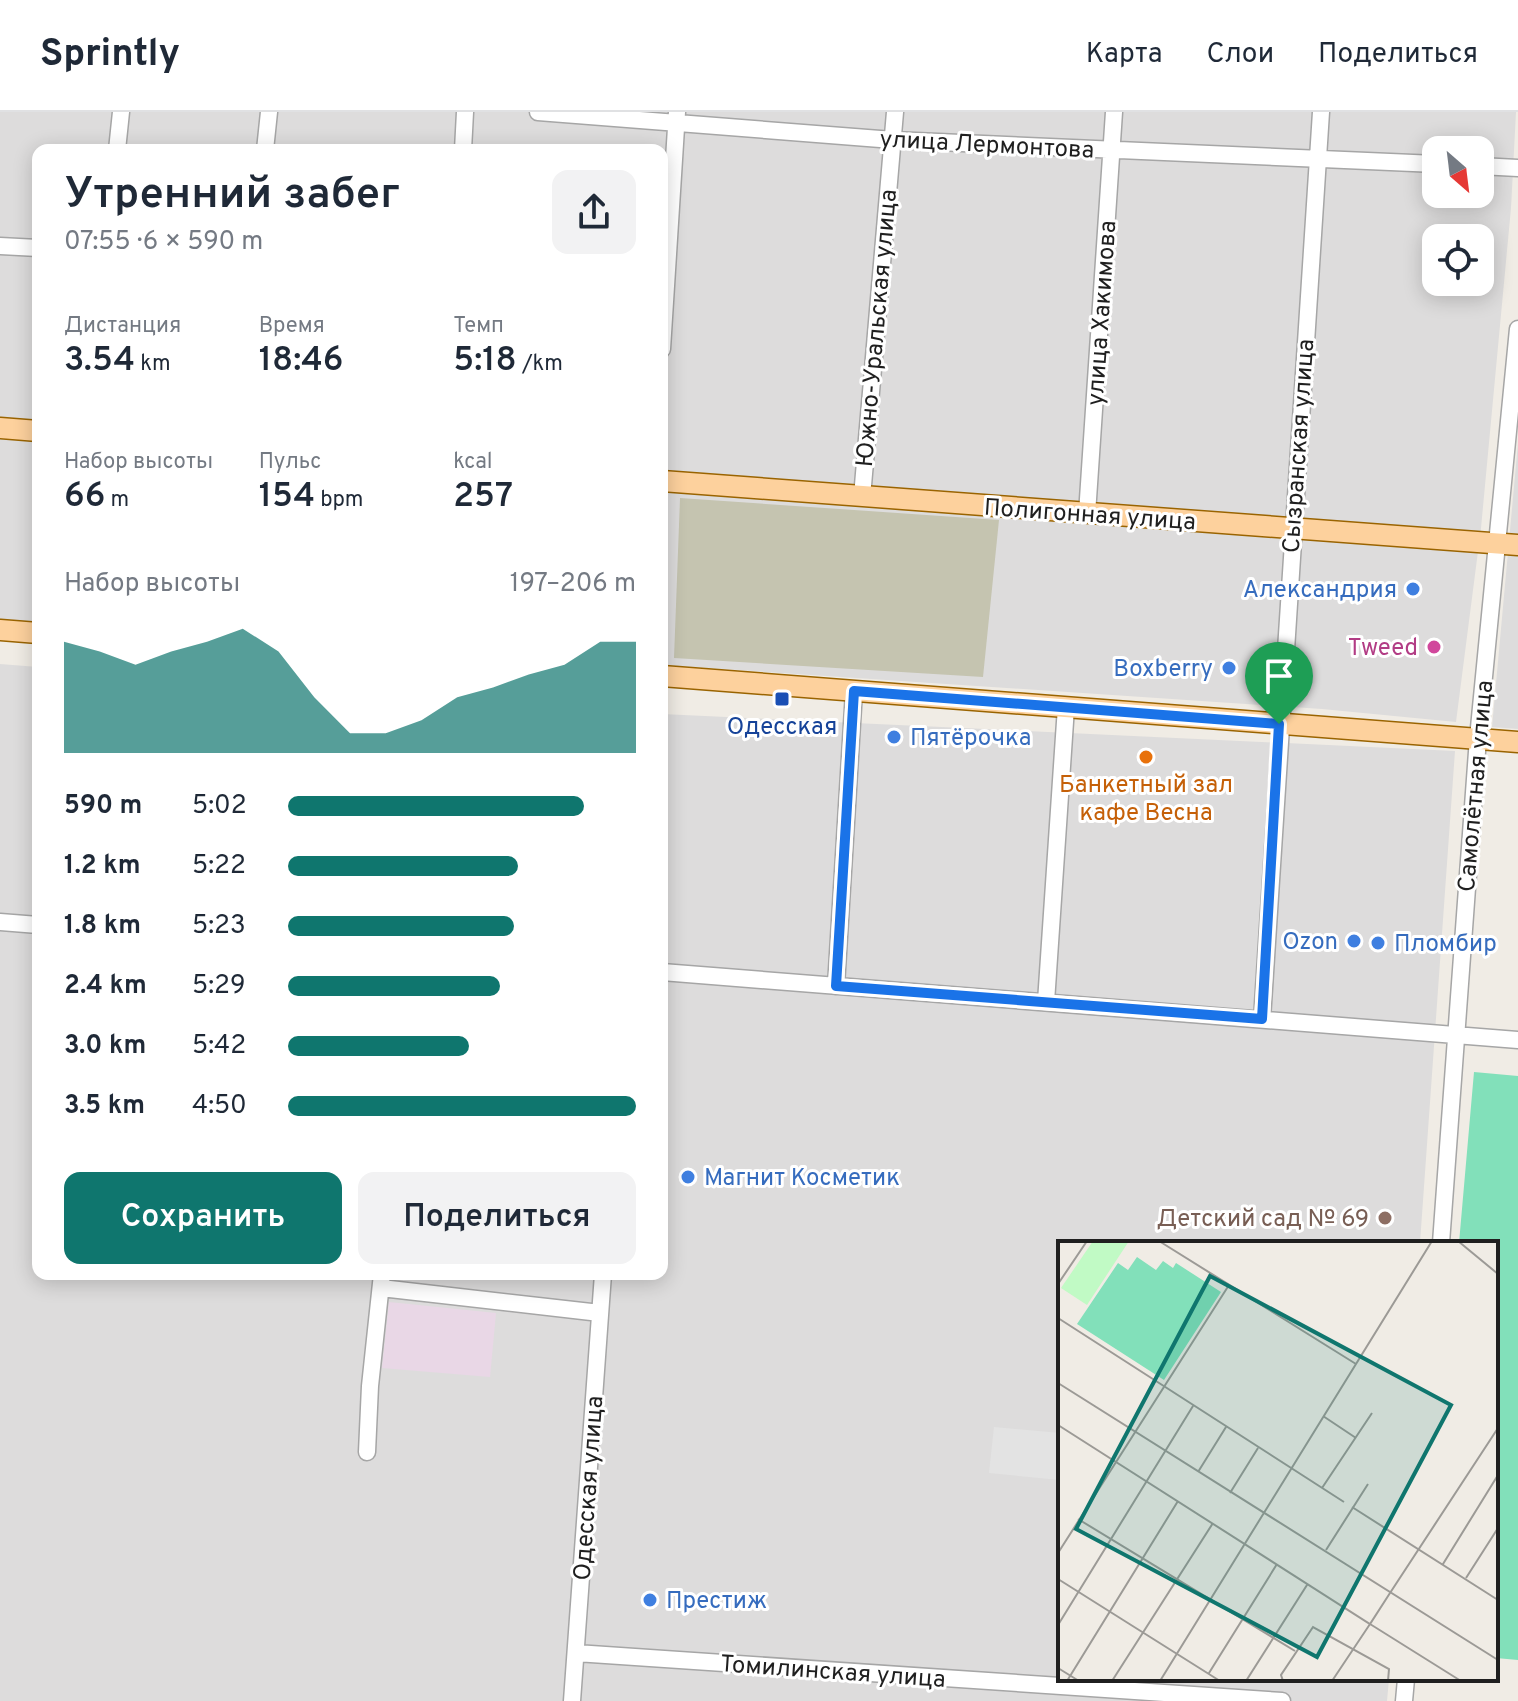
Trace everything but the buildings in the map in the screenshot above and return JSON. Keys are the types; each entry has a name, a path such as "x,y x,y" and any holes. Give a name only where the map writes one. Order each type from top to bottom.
{"main road":[{"path":"0,428 32,431"},
{"name":"Полигонная улица","path":"668,481 1508,544"},
{"path":"0,630 32,633"},
{"path":"668,676 1518,742"}],"street":[{"path":"118,144 121,112"},
{"path":"266,144 269,112"},
{"path":"463,144 465,112"},
{"name":"улица Лермонтова","path":"538,112 676,118 893,140 1422,163"},
{"name":"Южно-Уральская улица","path":"862,497 895,112"},
{"name":"улица Хакимова","path":"1087,514 1114,112"},
{"name":"Сызранская улица","path":"1262,1019 1321,112"},
{"path":"668,250 676,118"},
{"path":"1494,167 1518,168"},
{"path":"0,246 32,248"},
{"name":"Самолётная улица","path":"1441,1241 1478,738 1508,544 1518,329"},
{"path":"836,986 854,691"},
{"path":"1046,1002 1066,707"},
{"path":"0,922 32,925"},
{"path":"668,972 1518,1040"},
{"name":"Одесская улица","path":"572,1701 603,1280"},
{"path":"367,1452 381,1281 600,1313"},
{"name":"Томилинская улица","path":"576,1653 1282,1701"},
{"path":"1404,1701 1406,1681"}],"shaded area":[{"path":"0,112 1516,112 1511,208 1481,528 1456,722 1322,709 668,665 668,144 32,144 32,622 0,619"},
{"path":"1518,443 1518,729 1492,727"},
{"path":"680,498 999,520 983,677 674,658"},
{"path":"0,664 32,667 32,1280 668,1280 668,714 1455,751 1420,1241 1058,1241 1058,1681 1389,1681 1387,1701 0,1701"},
{"path":"389,1302 496,1313 490,1377 382,1368"},
{"path":"994,1427 1058,1433 1058,1480 989,1473"}],"green space":[{"path":"1474,1072 1518,1076 1518,1660 1498,1658 1498,1241 1459,1241"}],"place":[{"name":"Александрия","path":"1413,589"},
{"name":"Tweed","path":"1434,647"},
{"name":"Boxberry","path":"1229,668"},
{"name":"Одесская","path":"782,699"},
{"name":"Пятёрочка","path":"894,737"},
{"name":"Банкетный зал кафе Весна","path":"1146,757"},
{"name":"Ozon","path":"1354,941"},
{"name":"Пломбир","path":"1378,943"},
{"name":"Магнит Косметик","path":"688,1177"},
{"name":"Детский сад № 69","path":"1385,1218"},
{"name":"Престиж","path":"650,1600"}],"route":[{"path":"854,691 1279,724 1262,1019 836,986 854,691"}]}
